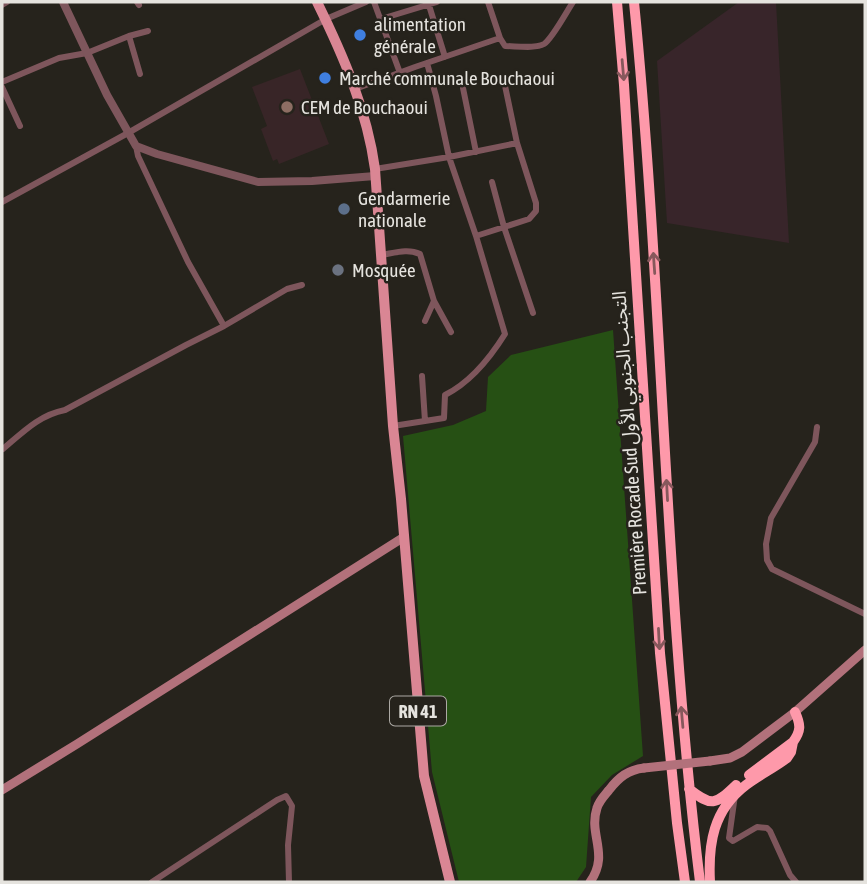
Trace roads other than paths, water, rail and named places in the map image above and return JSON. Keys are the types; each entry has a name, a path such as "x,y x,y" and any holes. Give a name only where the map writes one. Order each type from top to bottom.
{"highway":[{"name":"Première Rocade Sud التجنب الجنوبي الأول","path":"617,2 660,653 685,882"},
{"name":"Première Rocade Sud التجنب الجنوبي الأول","path":"634,2 656,286 677,652 700,882"},
{"path":"689,789 706,802 717,801 738,782 793,742 800,728 795,712"},
{"path":"710,882 710,849 713,830 720,814 745,785 787,758 793,742"}],"main road":[{"name":"RN 41","path":"317,2 355,89 371,141 424,776 450,882"},
{"path":"2,790 404,537"},
{"path":"590,882 597,871 599,858 594,825 597,808 622,776 636,769 730,758 742,752 795,712 865,650"}],"street":[{"path":"2,5 6,2"},
{"path":"63,2 107,95 136,146 138,156 188,262 224,326"},
{"path":"2,202 326,19 366,2"},
{"path":"374,2 400,73"},
{"path":"381,19 438,2"},
{"path":"488,2 505,46 544,44 573,2"},
{"path":"428,3 445,57"},
{"path":"20,126 2,84 60,58 87,53 148,31"},
{"path":"129,36 140,74"},
{"path":"355,89 500,38"},
{"path":"393,426 444,418 445,396 469,379 505,334 449,157 427,63"},
{"path":"476,236 529,219 536,211 536,203 517,143 504,81"},
{"path":"463,88 476,152"},
{"path":"136,146 258,182 312,181 375,172 517,143"},
{"path":"492,182 533,313"},
{"path":"381,255 404,251 420,254 434,300 451,332"},
{"path":"3,449 50,413 65,410 224,326 287,289 302,285"},
{"path":"425,321 434,300"},
{"path":"422,376 425,421"},
{"path":"817,427 815,442 771,518 766,544 767,560 772,569 865,614"},
{"path":"736,793 729,838 733,841 757,827 766,828 796,882"},
{"path":"152,882 286,796 292,806 288,845 289,882"}],"place":[{"name":"alimentation générale","path":"360,35"},
{"name":"Marché communale Bouchaoui","path":"325,78"},
{"name":"CEM de Bouchaoui","path":"287,107"},
{"name":"Gendarmerie nationale","path":"344,209"},
{"name":"Mosquée","path":"338,270"}]}
